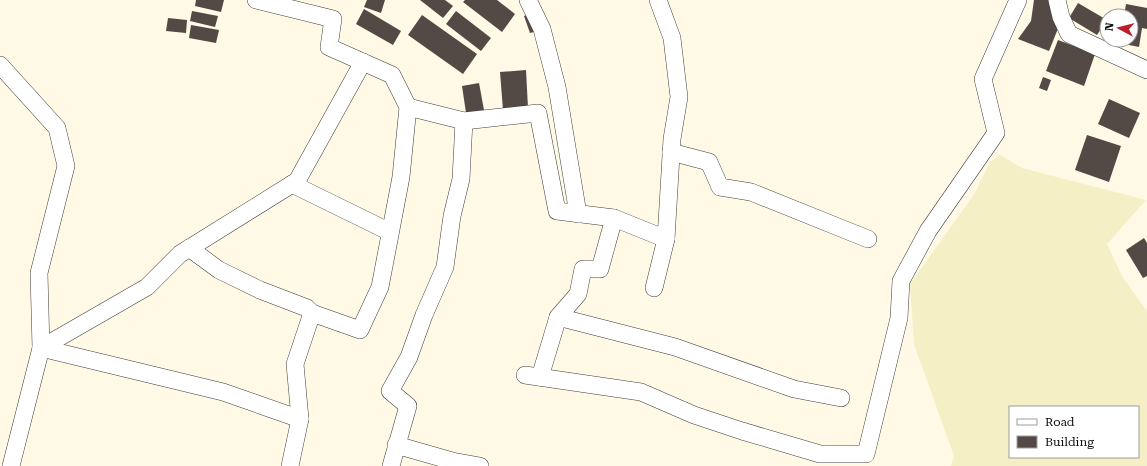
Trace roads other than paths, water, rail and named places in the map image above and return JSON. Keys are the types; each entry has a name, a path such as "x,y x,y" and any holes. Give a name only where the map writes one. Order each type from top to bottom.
{"street":[{"path":"189,248 219,270 260,290 307,308 312,314 360,330 380,287 401,177 408,107 392,75 329,47 334,18 256,0"},
{"path":"528,0 542,29 557,87 578,214"},
{"path":"654,288 666,239 671,152 679,97 672,38 658,0"},
{"path":"614,218 600,269 583,269 578,294 558,317 532,376 641,392 694,415 820,454 866,454 899,318 901,281 928,231 996,133 983,79 1018,0"},
{"path":"1057,0 1061,17 1069,34 1147,70"},
{"path":"41,348 147,287 180,254 297,181 362,62"},
{"path":"0,66 57,128 66,166 39,273 41,348 11,466"},
{"path":"408,107 464,121 538,113 557,211 614,218 666,239"},
{"path":"391,466 408,406 390,391 410,357 424,315 445,267 452,216 461,179 464,121"},
{"path":"671,152 709,162 720,187 751,192 868,239"},
{"path":"292,184 390,232"},
{"path":"290,466 300,419 295,364 312,314"},
{"path":"558,317 675,347 794,389 840,398"},
{"path":"41,348 223,392 300,419"},
{"path":"396,445 452,461 480,466"}]}
